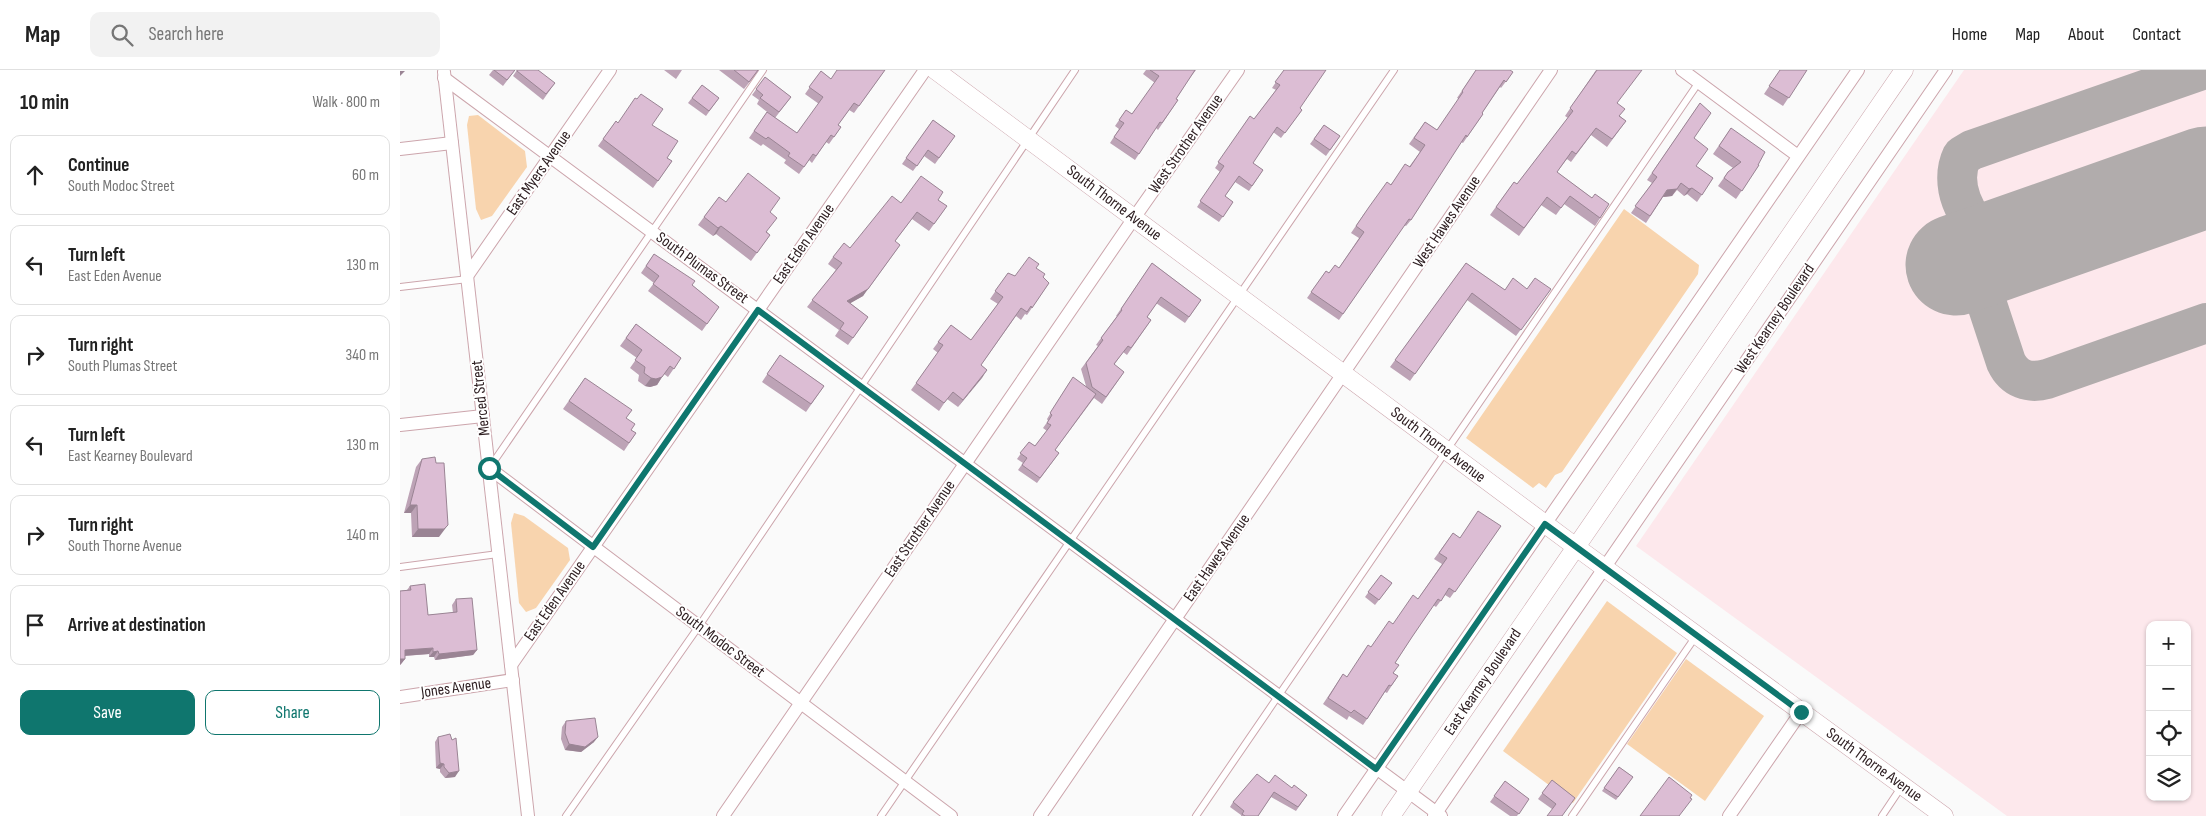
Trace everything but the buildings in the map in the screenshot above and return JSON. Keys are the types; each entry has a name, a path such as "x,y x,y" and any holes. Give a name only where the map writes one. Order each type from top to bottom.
{"main road":[{"name":"South Thorne Avenue","path":"935,70 1604,568 1944,816"},
{"path":"1576,547 1904,70"},
{"name":"East Kearney Boulevard","path":"1391,816 1576,547"}],"street":[{"name":"East Myers Avenue","path":"468,277 610,70"},
{"name":"East Eden Avenue","path":"511,665 925,70"},
{"name":"West Strother Avenue","path":"1134,218 1238,70"},
{"name":"West Hawes Avenue","path":"1344,374 1551,70"},
{"path":"1682,70 1798,156"},
{"path":"1344,816 1858,70"},
{"name":"West Kearney Boulevard","path":"1604,568 1946,70"},
{"name":"South Plumas Street","path":"444,74 550,156 1437,815"},
{"name":"Merced Street","path":"444,74 528,816"},
{"path":"400,148 452,142"},
{"name":"East Strother Avenue","path":"723,816 1134,218"},
{"name":"East Hawes Avenue","path":"1040,816 1344,374"},
{"path":"400,425 483,416"},
{"name":"South Modoc Street","path":"489,468 951,816"},
{"path":"1437,815 1604,568"},
{"name":"Jones Avenue","path":"400,697 512,680"},
{"path":"1729,816 1801,712"}],"lane":[{"path":"489,468 763,70"},
{"path":"566,816 699,626 862,387 1027,138 1075,70"},
{"path":"881,816 1394,70"},
{"path":"1196,816 1699,82"},
{"path":"400,287 468,277"},
{"path":"400,567 498,554"},
{"path":"1572,816 1697,635"},
{"path":"1882,816 1903,786"}],"shaded area":[{"path":"1964,70 2206,70 2206,816 2007,816 1636,546"},
{"path":"478,115 525,151 527,167 492,216 481,220 476,209 467,125 469,116"},
{"path":"1624,209 1699,265 1698,274 1562,472 1555,475 1546,488 1539,483 1533,488 1466,438"},
{"path":"514,513 524,516 568,548 570,560 536,608 526,612 519,603 511,523"},
{"path":"1607,601 1677,653 1573,803 1503,751"},
{"path":"1686,659 1764,716 1705,801 1627,744"}],"taxiway":[{"path":"2024,241 1994,236 1981,228 1966,211 1961,200 1957,178 1962,156 1972,150 2202,70"},
{"path":"2024,241 2002,251 1989,261 1981,274 1980,283 2006,362 2013,373 2023,379 2034,381 2047,379 2206,323"}],"runway":[{"path":"1956,265 2206,177"}],"route":[{"path":"489,468 593,547 758,310 1376,769 1545,524 1801,712"}]}
